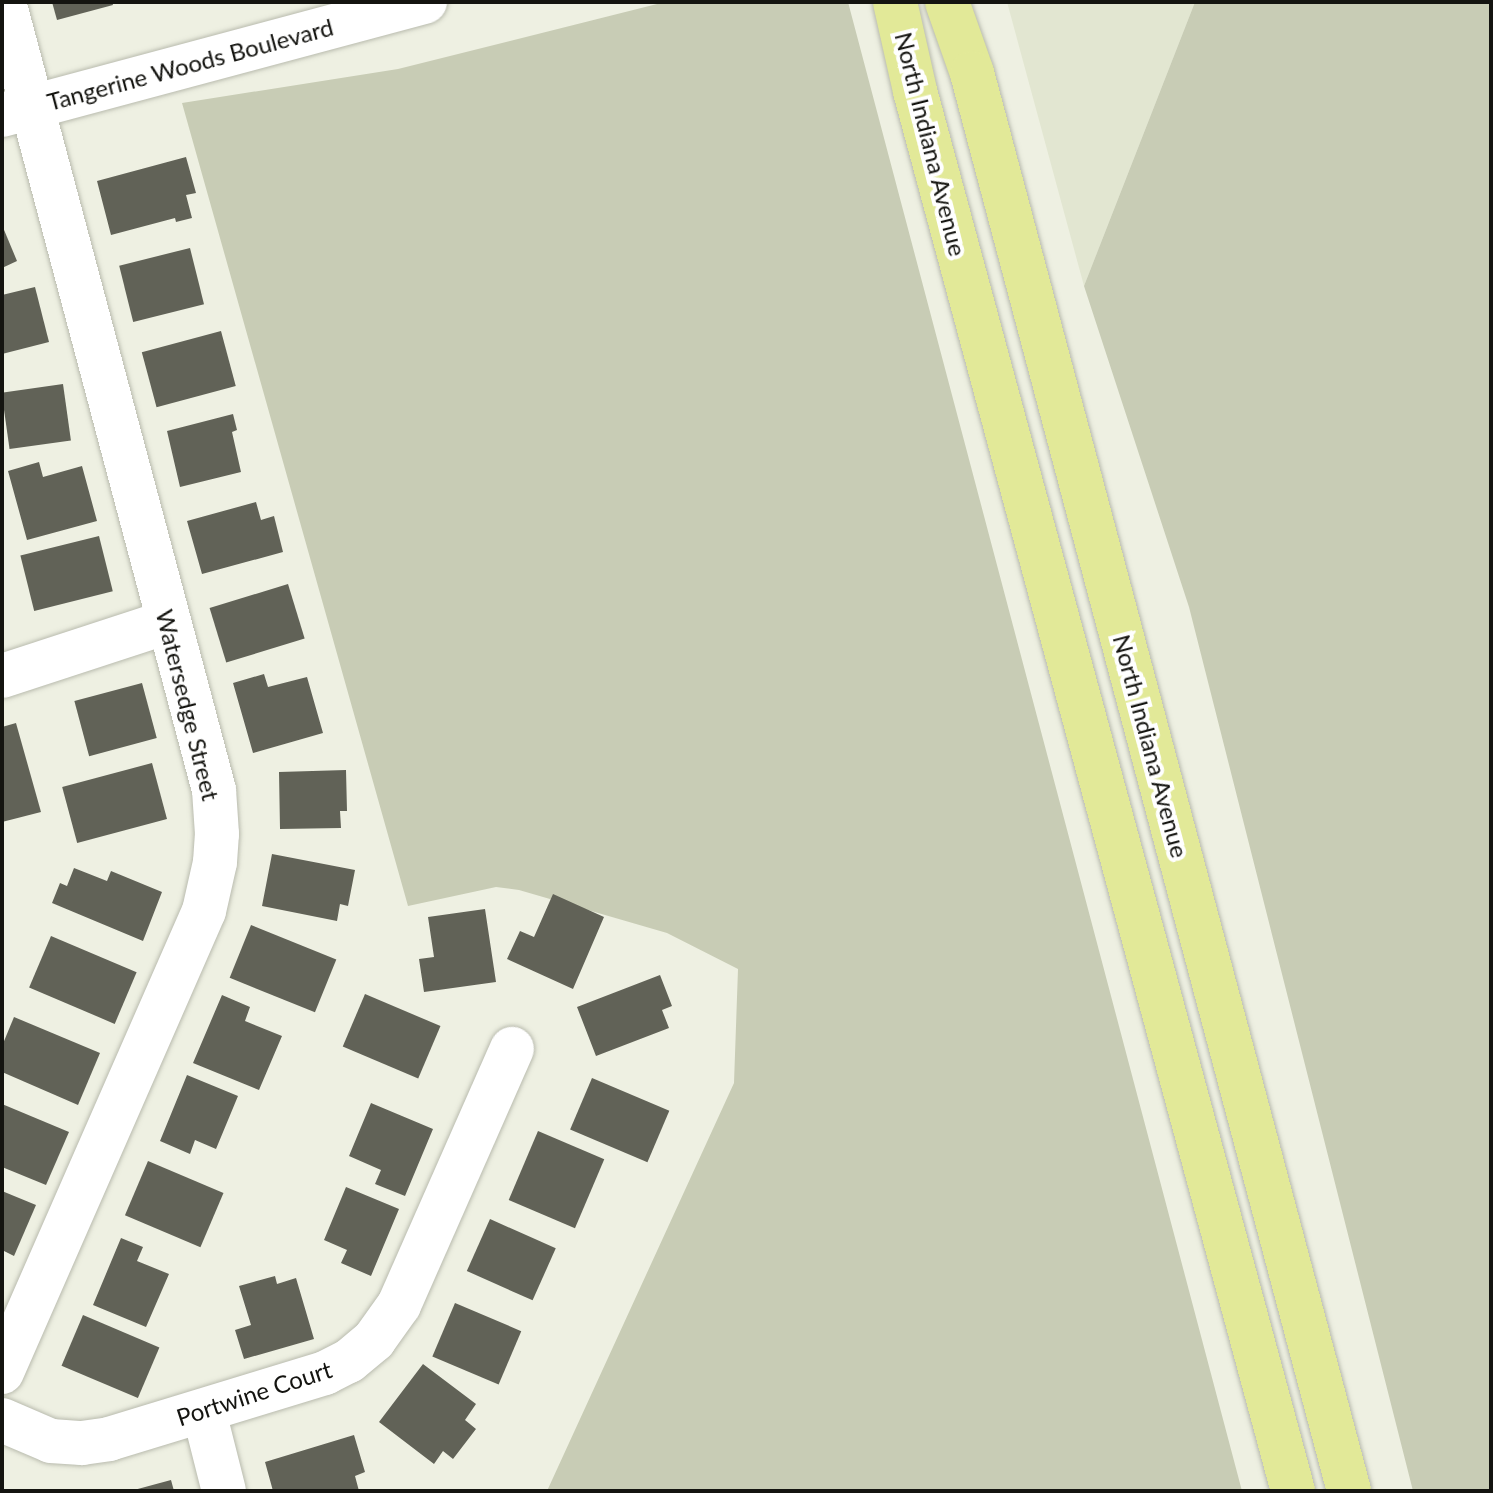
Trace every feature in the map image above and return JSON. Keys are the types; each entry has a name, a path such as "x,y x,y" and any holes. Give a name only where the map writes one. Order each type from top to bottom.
{"main road":[{"name":"North Indiana Avenue","path":"895,2 915,91 1293,1491"},
{"name":"North Indiana Avenue","path":"947,2 972,73 1349,1491"}],"street":[{"name":"Watersedge Street","path":"2,1372 204,911 215,862 214,790 17,111 4,2"},
{"name":"Tangerine Woods Boulevard","path":"17,111 425,2"},
{"path":"2,676 167,622"},
{"name":"Portwine Court","path":"2,1420 51,1441 82,1443 109,1439 325,1373 349,1361 374,1340 399,1305 512,1049"},
{"path":"204,1412 224,1491"}],"shaded area":[{"path":"665,2 848,2 1242,1491 547,1491 734,1083 738,969 667,933 519,890 496,887 408,906 182,103 398,69"},
{"path":"1007,2 1195,2 1084,286"},
{"path":"1195,2 1491,2 1491,1491 1413,1491 1189,607 1084,286"}],"building":[{"path":"52,2 112,2 113,5 57,20"},
{"path":"186,157 196,193 186,195 192,218 176,222 175,218 111,235 97,181"},
{"path":"2,225 17,261 2,268"},
{"path":"190,248 204,304 133,322 119,266"},
{"path":"35,287 49,342 2,354 2,295"},
{"path":"221,331 236,386 157,407 142,352"},
{"path":"63,384 71,440 10,449 2,393"},
{"path":"233,414 237,430 232,432 241,472 180,487 167,431"},
{"path":"39,462 43,477 82,466 97,521 27,540 8,471"},
{"path":"256,502 261,520 274,516 283,552 202,574 187,521"},
{"path":"99,536 113,591 34,611 20,556"},
{"path":"288,584 305,639 226,662 210,608"},
{"path":"264,674 268,687 307,677 323,733 253,753 233,683"},
{"path":"142,683 157,738 89,756 74,701"},
{"path":"16,723 41,812 2,822 2,727"},
{"path":"152,763 167,819 77,843 62,787"},
{"path":"346,770 347,811 340,811 341,828 280,829 279,772"},
{"path":"272,854 355,870 348,906 340,904 337,921 262,906"},
{"path":"74,868 107,881 111,871 162,892 143,941 52,903 60,883 67,886"},
{"path":"553,894 604,917 573,989 507,959 520,931 534,937"},
{"path":"485,909 496,982 424,992 419,959 434,957 428,917"},
{"path":"251,925 336,959 315,1012 230,978"},
{"path":"51,936 137,972 115,1024 29,988"},
{"path":"660,975 672,1006 662,1010 669,1028 596,1056 577,1007"},
{"path":"365,994 440,1026 418,1079 343,1046"},
{"path":"222,995 250,1007 245,1021 282,1036 259,1090 193,1063"},
{"path":"14,1017 100,1053 78,1105 2,1072 2,1046"},
{"path":"187,1075 238,1096 216,1149 195,1140 190,1154 160,1141"},
{"path":"592,1078 669,1111 647,1162 570,1130"},
{"path":"371,1103 433,1129 405,1196 375,1184 381,1170 349,1156"},
{"path":"2,1104 69,1132 46,1185 2,1167"},
{"path":"538,1131 604,1159 575,1228 509,1200"},
{"path":"148,1161 223,1193 200,1247 125,1215"},
{"path":"346,1187 399,1209 371,1276 341,1263 347,1250 324,1240"},
{"path":"2,1191 36,1205 14,1256 2,1250"},
{"path":"490,1219 556,1248 533,1300 467,1271"},
{"path":"121,1238 143,1247 137,1261 169,1274 146,1327 93,1305"},
{"path":"275,1276 277,1284 296,1278 314,1339 244,1359 235,1330 251,1325 239,1286"},
{"path":"455,1303 521,1331 499,1385 432,1356"},
{"path":"83,1315 159,1347 138,1398 62,1366"},
{"path":"423,1364 476,1404 465,1420 476,1429 453,1459 443,1451 434,1464 379,1422"},
{"path":"354,1435 365,1472 355,1476 359,1491 273,1491 265,1462"},
{"path":"171,1480 174,1491 134,1491 134,1490"}]}
